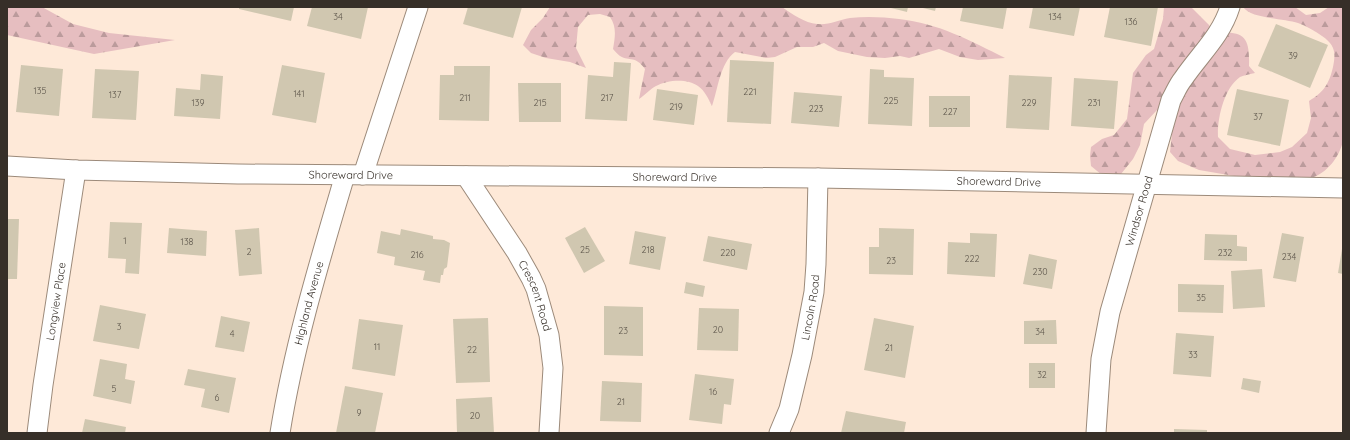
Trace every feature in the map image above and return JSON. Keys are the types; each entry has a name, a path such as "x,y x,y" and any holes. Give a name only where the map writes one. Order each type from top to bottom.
{"street":[{"name":"Highland Avenue","path":"280,433 284,406 308,301 418,7"},
{"name":"Windsor Road","path":"1096,433 1101,359 1108,320 1171,100 1182,80 1219,34 1226,20 1230,7"},
{"name":"Shoreward Drive","path":"7,166 76,170 354,175 818,178 1343,188"},
{"name":"Longview Place","path":"37,433 76,170"},
{"name":"Crescent Road","path":"466,176 517,253 536,289 548,335 553,368 548,433"},
{"name":"Lincoln Road","path":"779,433 789,409 802,355 814,292 818,178"}],"green space":[{"path":"7,7 42,7 73,24 109,33 175,40 94,54 7,35"},
{"path":"550,7 782,7 803,20 817,24 826,24 856,17 893,18 927,24 941,29 967,39 1005,58 978,60 960,57 939,49 909,58 900,56 885,58 867,57 838,51 824,43 813,47 797,47 775,57 766,58 735,52 730,57 723,69 712,106 706,95 698,86 693,83 683,81 671,81 656,86 639,99 645,69 635,60 620,56 613,49 615,28 610,17 600,14 588,15 578,27 576,48 586,68 570,62 546,58 531,53 523,45 531,30 543,18"},
{"path":"1164,7 1191,7 1209,25 1214,33 1232,33 1239,35 1246,42 1249,56 1249,66 1255,73 1240,77 1230,88 1220,113 1218,137 1230,149 1255,155 1280,152 1292,147 1307,133 1311,118 1309,101 1319,94 1328,83 1333,67 1334,49 1326,39 1307,27 1292,21 1268,18 1253,14 1243,7 1295,7 1306,15 1320,13 1329,7 1343,7 1343,141 1339,153 1332,164 1317,176 1311,178 1240,177 1199,170 1178,161 1170,152 1172,134 1157,110 1144,124 1140,145 1133,159 1121,174 1112,177 1102,175 1091,166 1091,147 1102,139 1114,135 1127,119 1133,73 1146,55 1154,49 1163,19"}],"building":[{"path":"239,7 294,7 291,21 239,9"},
{"path":"312,7 368,7 361,39 307,26"},
{"path":"468,7 522,7 513,38 463,24"},
{"path":"908,7 907,12 891,8"},
{"path":"919,7 936,7 935,11"},
{"path":"963,7 1007,7 1003,29 960,21"},
{"path":"1033,7 1080,7 1074,36 1029,28"},
{"path":"1110,7 1158,7 1151,46 1104,37"},
{"path":"1276,24 1328,45 1310,88 1258,66"},
{"path":"730,60 774,62 771,124 727,122"},
{"path":"614,62 631,63 627,121 585,119 588,75 613,77"},
{"path":"21,65 63,69 59,116 16,112"},
{"path":"282,65 325,73 316,123 272,115"},
{"path":"454,66 490,66 489,121 439,120 440,75 454,75"},
{"path":"95,69 139,71 136,120 92,118"},
{"path":"870,69 884,70 884,77 914,78 912,126 868,124"},
{"path":"201,74 223,76 220,119 174,116 176,88 200,90"},
{"path":"1009,75 1052,77 1049,130 1006,128"},
{"path":"1074,78 1118,81 1114,129 1071,126"},
{"path":"518,83 561,83 561,122 519,122"},
{"path":"657,89 698,95 694,125 653,120"},
{"path":"1237,89 1289,100 1280,146 1227,135"},
{"path":"794,92 842,96 839,127 791,123"},
{"path":"929,96 970,96 970,127 929,127"},
{"path":"7,219 19,219 17,279 7,279"},
{"path":"110,222 142,223 139,274 125,273 126,259 108,258"},
{"path":"585,227 605,261 584,273 565,238"},
{"path":"169,228 207,231 206,256 167,253"},
{"path":"259,228 262,274 239,276 235,230"},
{"path":"879,228 914,229 913,275 869,274 869,247 879,247"},
{"path":"401,229 433,236 433,239 444,240 450,243 447,267 444,269 443,275 441,275 440,283 423,280 425,271 394,265 395,257 377,253 381,231 400,235"},
{"path":"635,231 666,237 660,270 629,264"},
{"path":"970,233 997,234 995,277 947,274 948,242 970,243"},
{"path":"1282,233 1304,237 1296,282 1273,278"},
{"path":"1205,234 1237,235 1237,246 1247,247 1247,261 1204,260"},
{"path":"708,236 752,244 747,270 703,261"},
{"path":"1343,249 1343,274 1338,273"},
{"path":"1029,254 1057,260 1052,289 1023,284"},
{"path":"1262,269 1265,307 1233,309 1231,271"},
{"path":"686,282 705,286 703,297 684,293"},
{"path":"1178,284 1224,285 1223,313 1178,312"},
{"path":"100,305 146,314 139,349 93,341"},
{"path":"604,306 643,307 643,356 604,355"},
{"path":"699,308 739,309 738,351 697,350"},
{"path":"221,316 250,322 244,352 215,347"},
{"path":"488,318 490,382 456,383 453,319"},
{"path":"874,318 914,326 905,378 864,370"},
{"path":"359,319 403,325 395,376 352,369"},
{"path":"1056,320 1057,344 1024,344 1024,321"},
{"path":"1176,333 1214,336 1211,377 1173,374"},
{"path":"100,359 127,364 125,379 135,381 131,404 93,396"},
{"path":"1029,363 1055,363 1055,388 1029,388"},
{"path":"188,369 236,378 229,413 201,407 205,389 184,385"},
{"path":"695,374 734,379 731,405 724,404 722,424 689,420"},
{"path":"1243,378 1261,381 1259,393 1241,389"},
{"path":"602,381 642,383 641,422 600,421"},
{"path":"345,386 383,393 375,433 336,433"},
{"path":"492,397 494,433 457,433 456,399"},
{"path":"846,411 906,422 904,433 841,433"},
{"path":"85,419 126,427 125,433 82,433"},
{"path":"1174,429 1207,430 1207,433 1174,433"}]}
